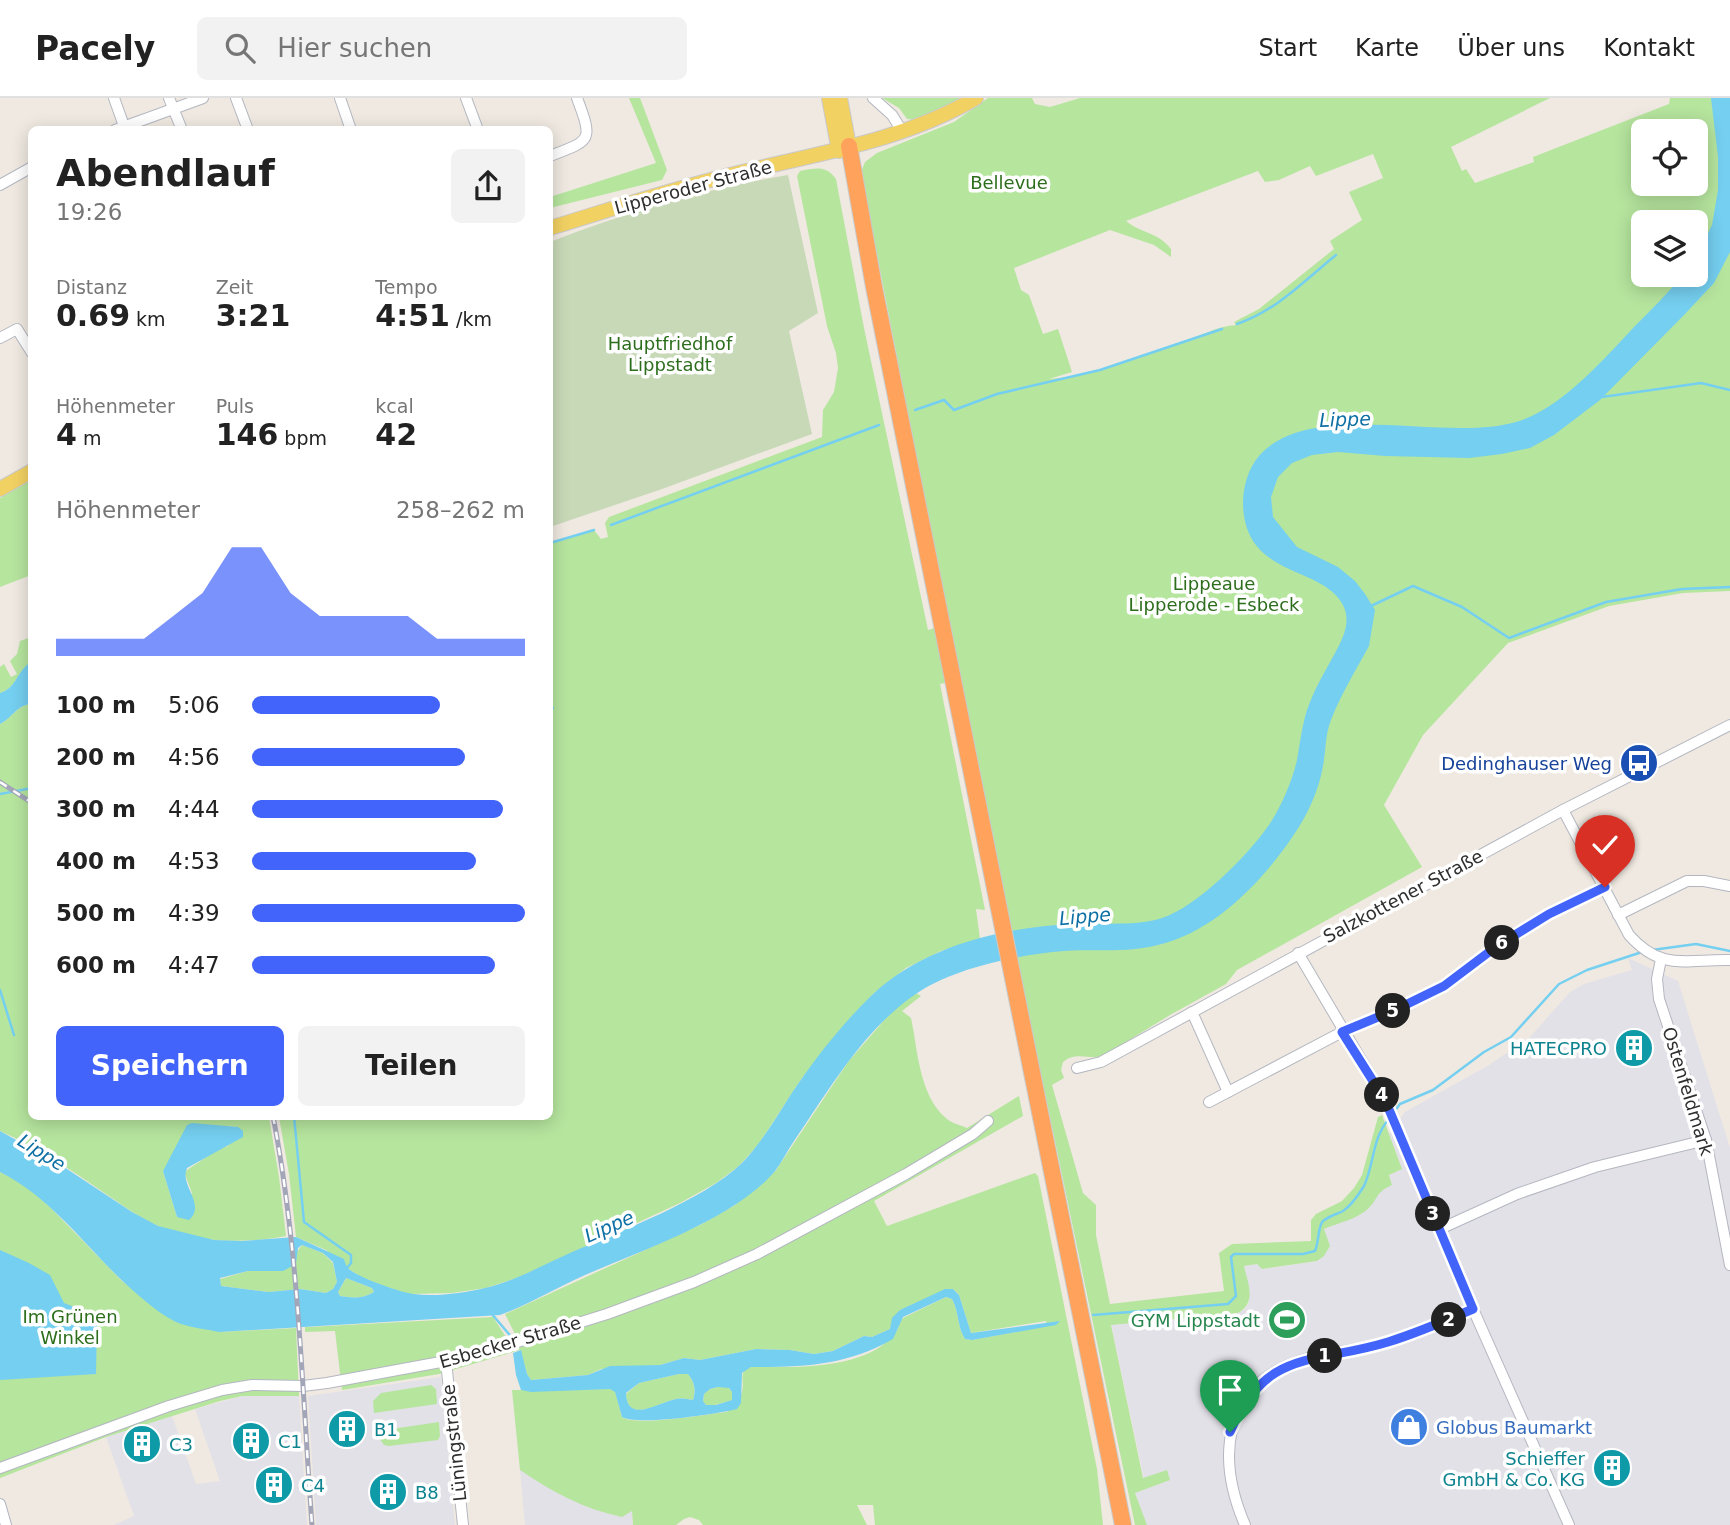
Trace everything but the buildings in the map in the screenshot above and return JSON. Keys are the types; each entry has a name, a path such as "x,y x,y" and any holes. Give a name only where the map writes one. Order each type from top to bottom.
{"highway":[{"path":"844,149 868,288 989,885 1123,1525"},
{"path":"1015,1010 1113,1525"}],"main road":[{"path":"829,98 844,149"},
{"path":"840,98 844,149"},
{"name":"Lipperoder Straße","path":"553,227 679,188 844,149 946,116 976,98"},
{"path":"0,489 28,473"}],"street":[{"path":"114,98 119,126"},
{"path":"123,126 171,104 203,98"},
{"path":"236,98 246,126"},
{"path":"340,98 350,126"},
{"path":"466,98 476,126"},
{"path":"553,155 580,145 586,137 587,125 577,98"},
{"path":"873,98 892,114 902,131"},
{"path":"171,104 180,126"},
{"path":"0,185 28,169"},
{"path":"0,338 17,329 28,347"},
{"name":"Salzkottener Straße","path":"1077,1068 1101,1062 1563,810 1730,725"},
{"path":"1563,810 1629,935 1639,947 1661,960 1730,960"},
{"path":"1618,915 1687,881 1730,886"},
{"path":"1209,1102 1342,1032 1444,986 1497,946 1549,914 1605,887"},
{"path":"1298,953 1389,1111 1569,1525"},
{"name":"Ostenfeldmark","path":"1661,960 1657,979 1659,999 1706,1140 1730,1265"},
{"path":"1192,1012 1228,1092"},
{"name":"Esbecker Straße","path":"0,1468 169,1406 222,1390 252,1385 327,1384 446,1361 607,1314 694,1282 757,1254 906,1174 973,1134 988,1121"},
{"path":"1440,1229 1517,1194 1595,1167 1706,1140"},
{"path":"1245,1525 1231,1486 1228,1458 1230,1432 1242,1405 1259,1384 1276,1371 1300,1361 1388,1342 1473,1309"},
{"name":"Lüningstraße","path":"446,1361 463,1525"},
{"path":"0,1504 6,1525"}],"shaded area":[{"path":"1628,958 1678,981 1730,1148 1730,1525 1147,1525 1135,1493 1169,1480 1144,1479 1111,1324 1238,1313 1245,1309 1249,1302 1244,1266 1257,1264 1263,1269 1318,1261 1323,1229 1360,1215 1370,1207 1379,1191 1392,1185 1389,1175 1402,1169 1389,1134 1405,1112 1489,1065 1530,1037 1570,992 1584,984 1632,970"},
{"path":"441,1377 455,1525 316,1525 308,1396"},
{"path":"242,1396 299,1396 307,1525 114,1525 134,1516 106,1437 172,1416 196,1484 220,1481 195,1409"},
{"path":"600,1464 630,1486 633,1525 525,1525 520,1470"}],"green space":[{"path":"629,98 640,98 667,170 662,180 553,207 553,196 656,163"},
{"path":"882,98 961,98 935,113 907,119 899,108"},
{"path":"988,98 1032,98 1035,104 1050,107 1080,98 1550,98 1451,147 1462,171 1466,169 1475,183 1534,162 1533,157 1669,104 1670,98 1730,98 1730,591 1683,593 1609,606 1508,643 1423,735 1384,805 1422,867 1237,970 1226,984 1103,1056 1078,1056 1068,1059 1063,1062 1061,1070 1064,1078 1052,1085 1083,1193 1096,1205 1096,1235 1110,1304 1224,1291 1219,1253 1232,1244 1311,1241 1311,1220 1316,1214 1342,1201 1362,1175 1378,1117 1382,1115 1402,1169 1389,1175 1392,1185 1380,1193 1364,1212 1324,1229 1330,1246 1317,1261 1262,1269 1257,1264 1244,1266 1250,1292 1248,1304 1238,1313 1111,1325 1143,1478 1167,1470 1170,1480 1135,1493 1147,1525 1135,1525 959,680 940,684 985,910 976,909 980,939 941,951 906,968 873,994 802,1078 758,1145 739,1166 716,1183 680,1203 520,1277 486,1288 452,1293 408,1294 366,1280 326,1250 296,1237 280,1120 553,1120 553,542 594,530 601,539 608,537 605,523 609,517 822,437 823,410 834,392 838,368 797,176 800,171 824,170 836,179 864,328 928,630 949,624 861,172 865,162 877,153 954,122","holes":["1373,154 1383,178 1349,192 1362,220 1330,241 1334,249 1259,309 1234,322 1236,325 1102,369 1049,379 1072,372 1058,329 1043,334 1029,295 1021,290 1014,268 1110,230 1154,245 1171,257 1171,249 1166,243 1126,221 1258,171 1265,182 1279,180 1310,166 1316,176"]},
{"name":"Hauptfriedhof Lippstadt","path":"788,175 818,313 789,331 812,434 553,526 553,241 667,202"},
{"path":"28,482 28,576 0,587 0,498"},
{"path":"28,638 28,666 6,691 0,693 0,667 4,664 11,677 17,674 10,661 17,654 20,641"},
{"path":"28,705 28,1120 270,1120 286,1236 237,1241 205,1239 173,1232 144,1219 53,1159 0,1131 0,724","holes":["218,1126 238,1127 228,1146 220,1148 184,1172 192,1193 177,1217 163,1171"]},
{"path":"916,993 921,996 902,1011 911,1018 925,1086 938,1109 949,1121 967,1128 1019,1096 1023,1116 874,1201 887,1226 1035,1173 1038,1176 1097,1469 1103,1525 875,1525 873,1505 857,1505 867,1525 703,1525 699,1520 690,1517 676,1525 633,1525 632,1511 622,1517 581,1504 544,1486 520,1470 512,1390 610,1389 615,1391 622,1417 630,1420 689,1417 727,1412 741,1395 744,1371 751,1367 829,1364 867,1354 883,1345 896,1332 903,1318 946,1297 952,1299 965,1339 1047,1326 1046,1321 971,1333 959,1295 953,1289 900,1310 890,1329 872,1337 864,1336 833,1351 814,1354 756,1349 700,1360 684,1358 660,1365 601,1369 588,1375 531,1380 520,1350 439,1374 342,1390 335,1331 305,1332 305,1327 493,1317 506,1337 515,1334 505,1314 702,1224 735,1205 776,1170 848,1062 893,1010"},
{"name":"Im Grünen Winkel","path":"0,1172 22,1183 48,1205 123,1282 219,1332 296,1328 299,1396 242,1396 220,1401 106,1437 0,1478"},
{"path":"302,1245 323,1253 333,1263 337,1282 333,1289 326,1293 300,1289 269,1292 221,1286 220,1279 248,1271 283,1271"},
{"path":"346,1278 372,1288 374,1292 366,1296 340,1296 338,1292"},
{"path":"688,1374 692,1380 695,1390 693,1400 676,1399 638,1410 628,1403 626,1394 639,1383"},
{"path":"431,1385 436,1389 437,1404 374,1413 373,1401 381,1393"},
{"path":"718,1387 728,1387 733,1400 706,1405 703,1401 704,1394"},
{"path":"439,1422 438,1440 389,1446 384,1445 379,1438 378,1431"}],"water":[{"path":"1711,98 1730,98 1730,252 1714,283 1600,400 1554,435 1530,448 1469,458 1338,452 1312,455 1292,463 1278,477 1271,497 1273,517 1297,547 1338,567 1355,581 1375,610 1369,646 1344,691 1329,726 1321,775 1312,803 1293,836 1267,871 1217,917 1179,938 1135,949 1064,951 1026,956 985,964 928,986 895,1010 862,1044 775,1171 737,1204 713,1218 500,1315 219,1332 181,1324 158,1311 120,1278 56,1212 0,1172 0,1131 61,1165 158,1226 214,1240 296,1237 344,1259 348,1268 360,1276 400,1291 422,1295 468,1291 507,1281 683,1203 725,1178 750,1155 834,1036 872,995 915,964 965,943 1017,930 1070,924 1116,924 1162,918 1191,903 1221,879 1269,825 1286,794 1297,760 1307,710 1343,638 1347,620 1344,607 1334,593 1270,558 1257,546 1247,528 1243,503 1247,478 1255,461 1282,438 1311,429 1344,425 1486,427 1533,416 1580,382 1672,287 1708,287 1708,233 1718,190 1718,157","holes":["302,1245 323,1253 333,1262 337,1282 333,1289 326,1293 300,1289 269,1292 221,1286 220,1278 248,1271 283,1271 296,1264 298,1248","346,1278 372,1288 374,1292 366,1296 340,1296 338,1292"]},
{"path":"28,664 28,705 0,724 0,693 13,684"},
{"path":"192,1123 238,1127 243,1131 243,1137 187,1168 186,1181 195,1208 189,1220 177,1217 163,1171 187,1125"},
{"path":"0,1250 50,1275 64,1303 82,1310 97,1322 96,1374 0,1380"},
{"path":"945,1289 953,1289 959,1295 971,1333 1060,1321 1056,1325 965,1339 952,1299 946,1297 903,1317 893,1339 875,1348 824,1363 751,1367 742,1373 741,1403 737,1409 678,1418 644,1420 622,1417 615,1392 610,1389 531,1392 521,1390 516,1375 513,1353 521,1350 531,1380 588,1375 610,1366 660,1365 684,1358 700,1360 756,1349 814,1354 833,1351 864,1336 872,1337 890,1329 892,1318 900,1310","holes":["688,1374 692,1380 695,1390 693,1400 676,1399 638,1410 628,1403 626,1393 639,1383","718,1387 729,1388 732,1400 706,1405 703,1401 704,1394"]}],"waterway":[{"path":"1237,324 1277,303 1336,255"},
{"path":"915,410 944,400 954,410 997,394 1100,370 1222,329"},
{"path":"1602,397 1701,383 1730,390"},
{"path":"611,525 879,425"},
{"path":"553,542 594,530"},
{"path":"1371,606 1413,586 1462,607 1509,638 1606,602 1682,589 1730,587"},
{"path":"0,794 28,789"},
{"path":"1652,950 1696,944 1730,951"},
{"path":"1394,1112 1400,1104 1433,1090 1484,1052 1511,1037 1559,984 1587,970 1642,952"},
{"path":"0,990 14,1035"},
{"path":"294,1120 304,1222 351,1255 351,1263 347,1268"},
{"path":"1093,1315 1228,1304 1236,1296 1231,1257 1234,1254 1303,1254 1315,1251 1321,1223 1346,1209 1364,1186 1379,1135 1388,1120"},
{"path":"491,1313 514,1340"}],"railway":[{"path":"0,782 28,800"},
{"path":"274,1120 294,1269 312,1525"}],"place":[{"name":"Dedinghauser Weg","path":"1639,763"},
{"name":"HATECPRO","path":"1634,1048"},
{"name":"GYM Lippstadt","path":"1287,1320"},
{"name":"Globus Baumarkt","path":"1409,1427"},
{"name":"B1","path":"347,1429"},
{"name":"C1","path":"251,1441"},
{"name":"C3","path":"142,1444"},
{"name":"Schieffer GmbH & Co. KG","path":"1612,1468"},
{"name":"C4","path":"274,1485"},
{"name":"B8","path":"388,1492"}],"route":[{"path":"1230,1432 1242,1405 1259,1384 1276,1371 1300,1361 1388,1342 1473,1309 1385,1100 1342,1032 1444,986 1497,946 1549,914 1605,887"}],"park label":[{"name":"Bellevue","path":"1009,182"},
{"name":"Lippeaue Lipperode - Esbeck","path":"1214,593"}],"water label":[{"name":"Lippe","path":"1345,419"},
{"name":"Lippe","path":"1085,916"},
{"name":"Lippe","path":"42,1152"},
{"name":"Lippe","path":"609,1226"}]}
